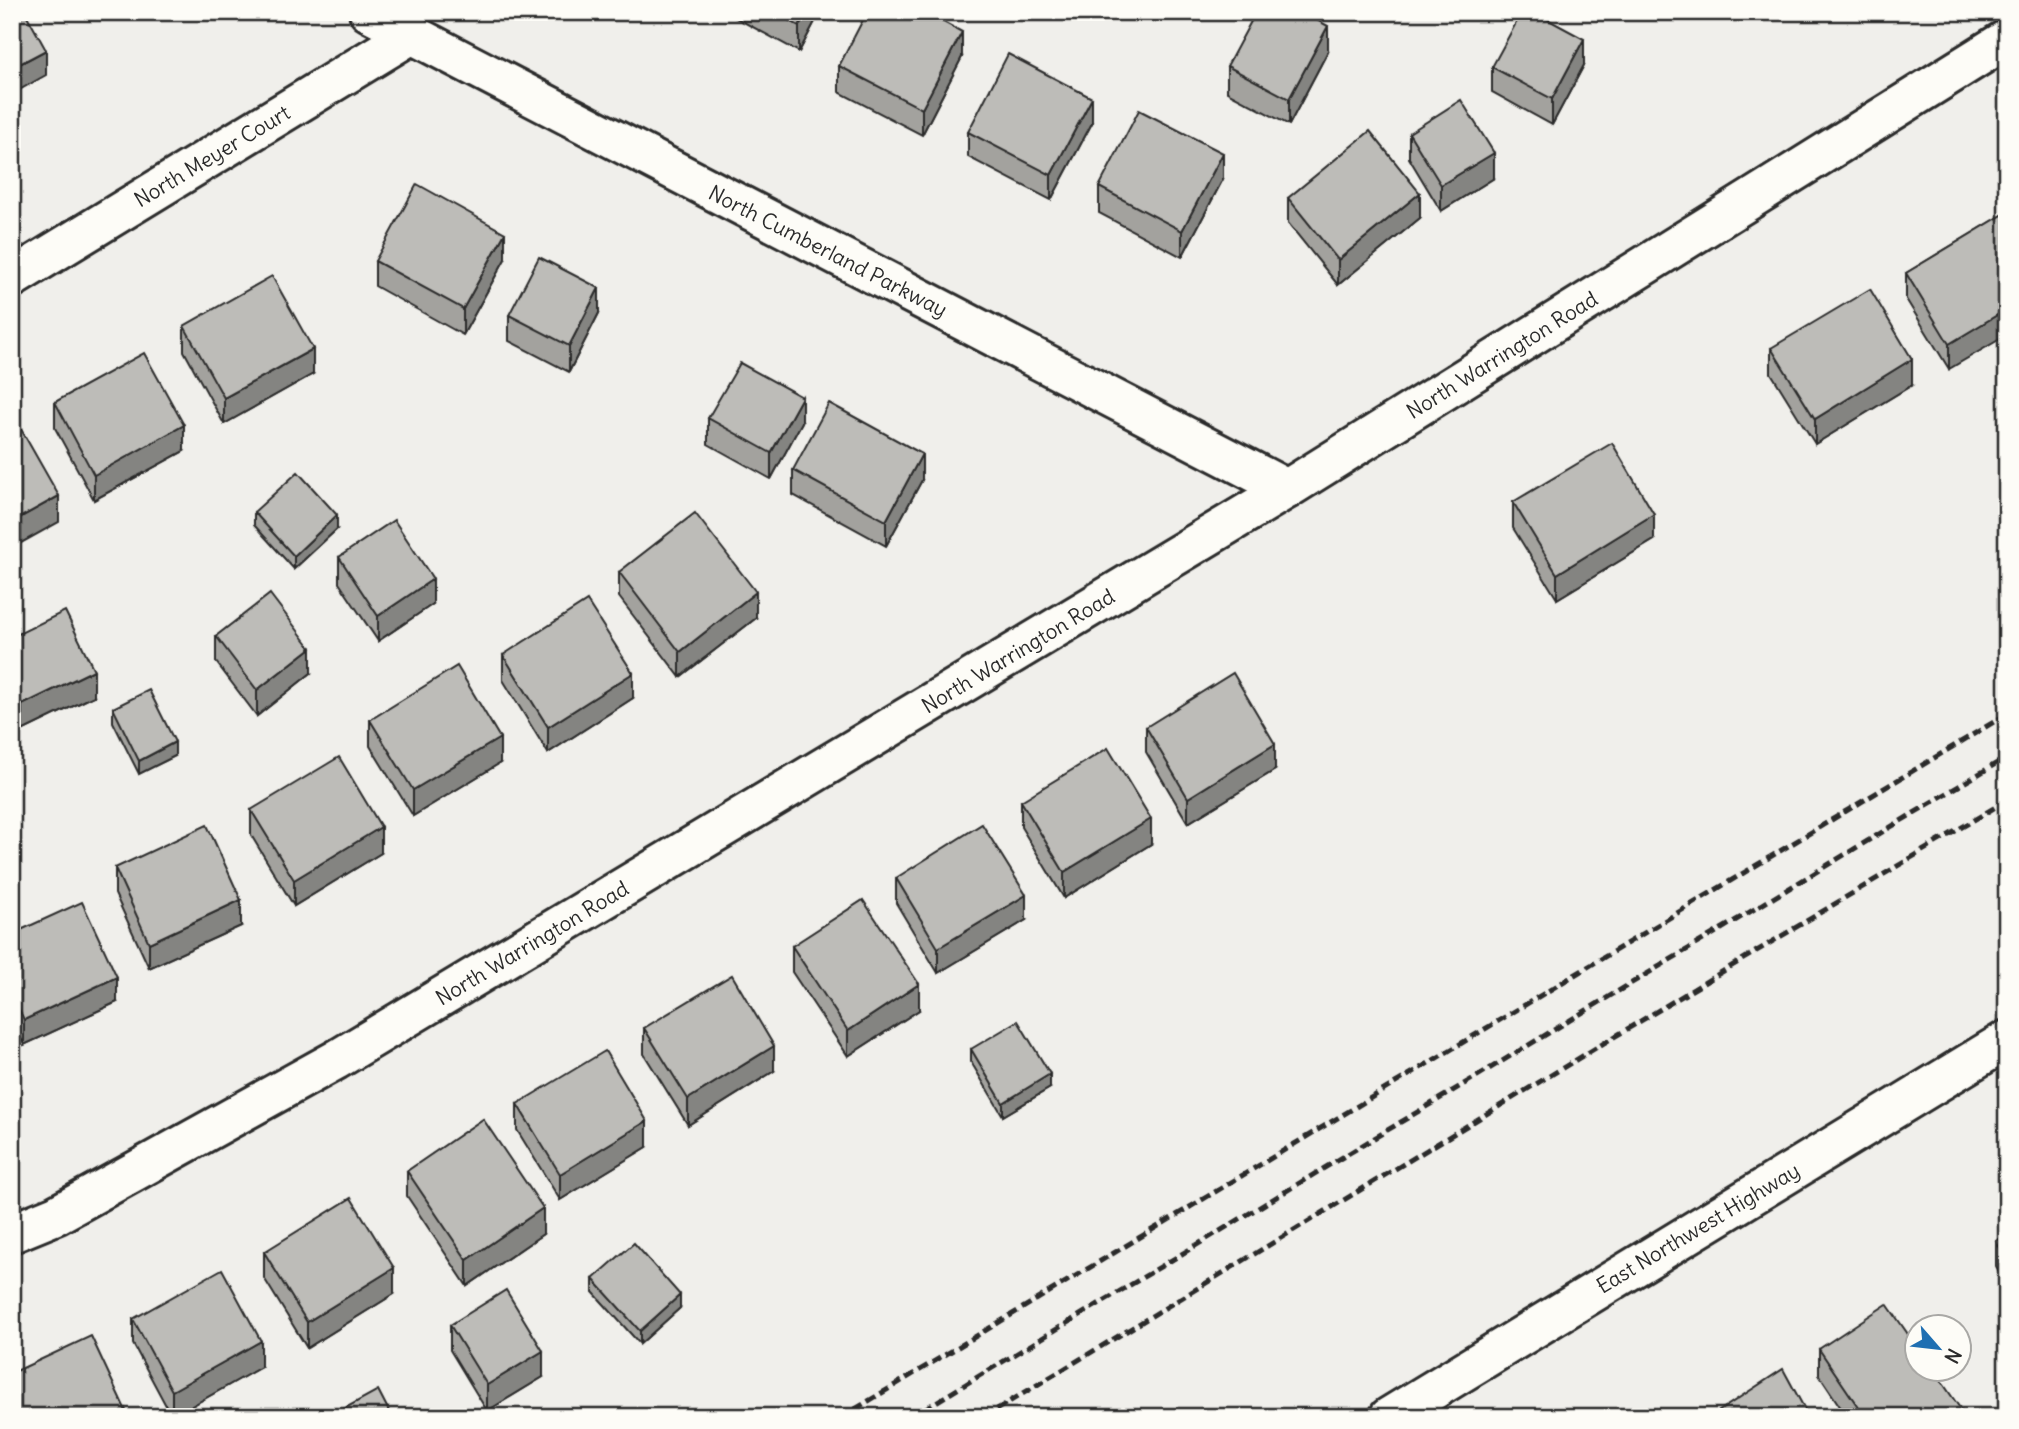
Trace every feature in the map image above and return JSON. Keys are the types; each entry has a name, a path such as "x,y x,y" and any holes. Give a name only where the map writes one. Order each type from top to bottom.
{"street":[{"name":"North Cumberland Parkway","path":"369,12 1287,489"},
{"name":"North Meyer Court","path":"12,278 412,34"},
{"name":"North Warrington Road","path":"12,1233 56,1215 336,1060 1287,489 2007,39"},
{"name":"East Northwest Highway","path":"1388,1417 2007,1040"}],"building":[{"path":"12,12 25,12 46,50 12,68"},
{"path":"773,12 807,12 799,26"},
{"path":"867,12 925,12 962,32 922,109 839,66"},
{"path":"1256,12 1302,12 1328,26 1289,99 1227,66"},
{"path":"1522,12 1534,12 1584,39 1552,99 1492,67"},
{"path":"1008,54 1092,98 1051,175 968,132"},
{"path":"1461,100 1494,153 1441,185 1409,133"},
{"path":"1139,110 1223,153 1182,231 1099,187"},
{"path":"1370,131 1420,193 1338,260 1288,198"},
{"path":"417,184 505,233 463,309 375,261"},
{"path":"2004,214 2007,218 2007,309 1949,344 1906,273"},
{"path":"539,257 599,288 569,346 509,315"},
{"path":"272,276 313,349 224,398 184,326"},
{"path":"1870,289 1912,359 1815,419 1771,348"},
{"path":"144,353 184,425 94,475 55,402"},
{"path":"740,363 802,397 771,453 708,418"},
{"path":"829,403 922,454 886,521 793,470"},
{"path":"18,424 59,496 12,522 12,427"},
{"path":"1612,443 1654,514 1557,574 1513,502"},
{"path":"298,472 337,515 294,556 254,512"},
{"path":"695,513 756,592 680,652 619,572"},
{"path":"394,520 433,579 378,616 339,557"},
{"path":"270,594 311,648 257,690 216,636"},
{"path":"587,601 633,673 548,727 503,655"},
{"path":"65,611 94,670 22,705 12,685 12,637"},
{"path":"457,666 500,738 413,790 370,720"},
{"path":"1233,673 1275,744 1188,798 1146,727"},
{"path":"149,690 175,742 139,761 113,708"},
{"path":"1108,748 1151,819 1064,872 1021,801"},
{"path":"339,757 381,827 294,880 251,810"},
{"path":"982,824 1026,895 938,948 896,878"},
{"path":"207,825 241,900 149,943 115,868"},
{"path":"863,900 919,984 848,1031 792,946"},
{"path":"82,902 117,977 24,1020 12,994 12,934"},
{"path":"732,975 774,1046 688,1099 644,1028"},
{"path":"1018,1021 1050,1074 1003,1103 971,1049"},
{"path":"605,1051 647,1121 560,1174 517,1104"},
{"path":"483,1119 543,1208 467,1260 407,1171"},
{"path":"351,1198 394,1268 307,1322 264,1252"},
{"path":"2007,1235 2007,1260 1996,1241"},
{"path":"634,1243 680,1295 640,1331 593,1279"},
{"path":"222,1269 261,1341 172,1391 133,1319"},
{"path":"506,1290 543,1351 487,1385 450,1325"},
{"path":"1887,1304 1904,1328 1904,1384 1943,1384 1966,1417 1865,1417 1819,1349"},
{"path":"91,1336 126,1411 113,1417 16,1417 12,1409 12,1373"},
{"path":"1783,1369 1809,1417 1710,1417"},
{"path":"378,1390 392,1417 329,1417"}],"railway":[{"path":"842,1417 2007,714"},
{"path":"911,1417 2007,757"},
{"path":"984,1417 2007,800"}]}
